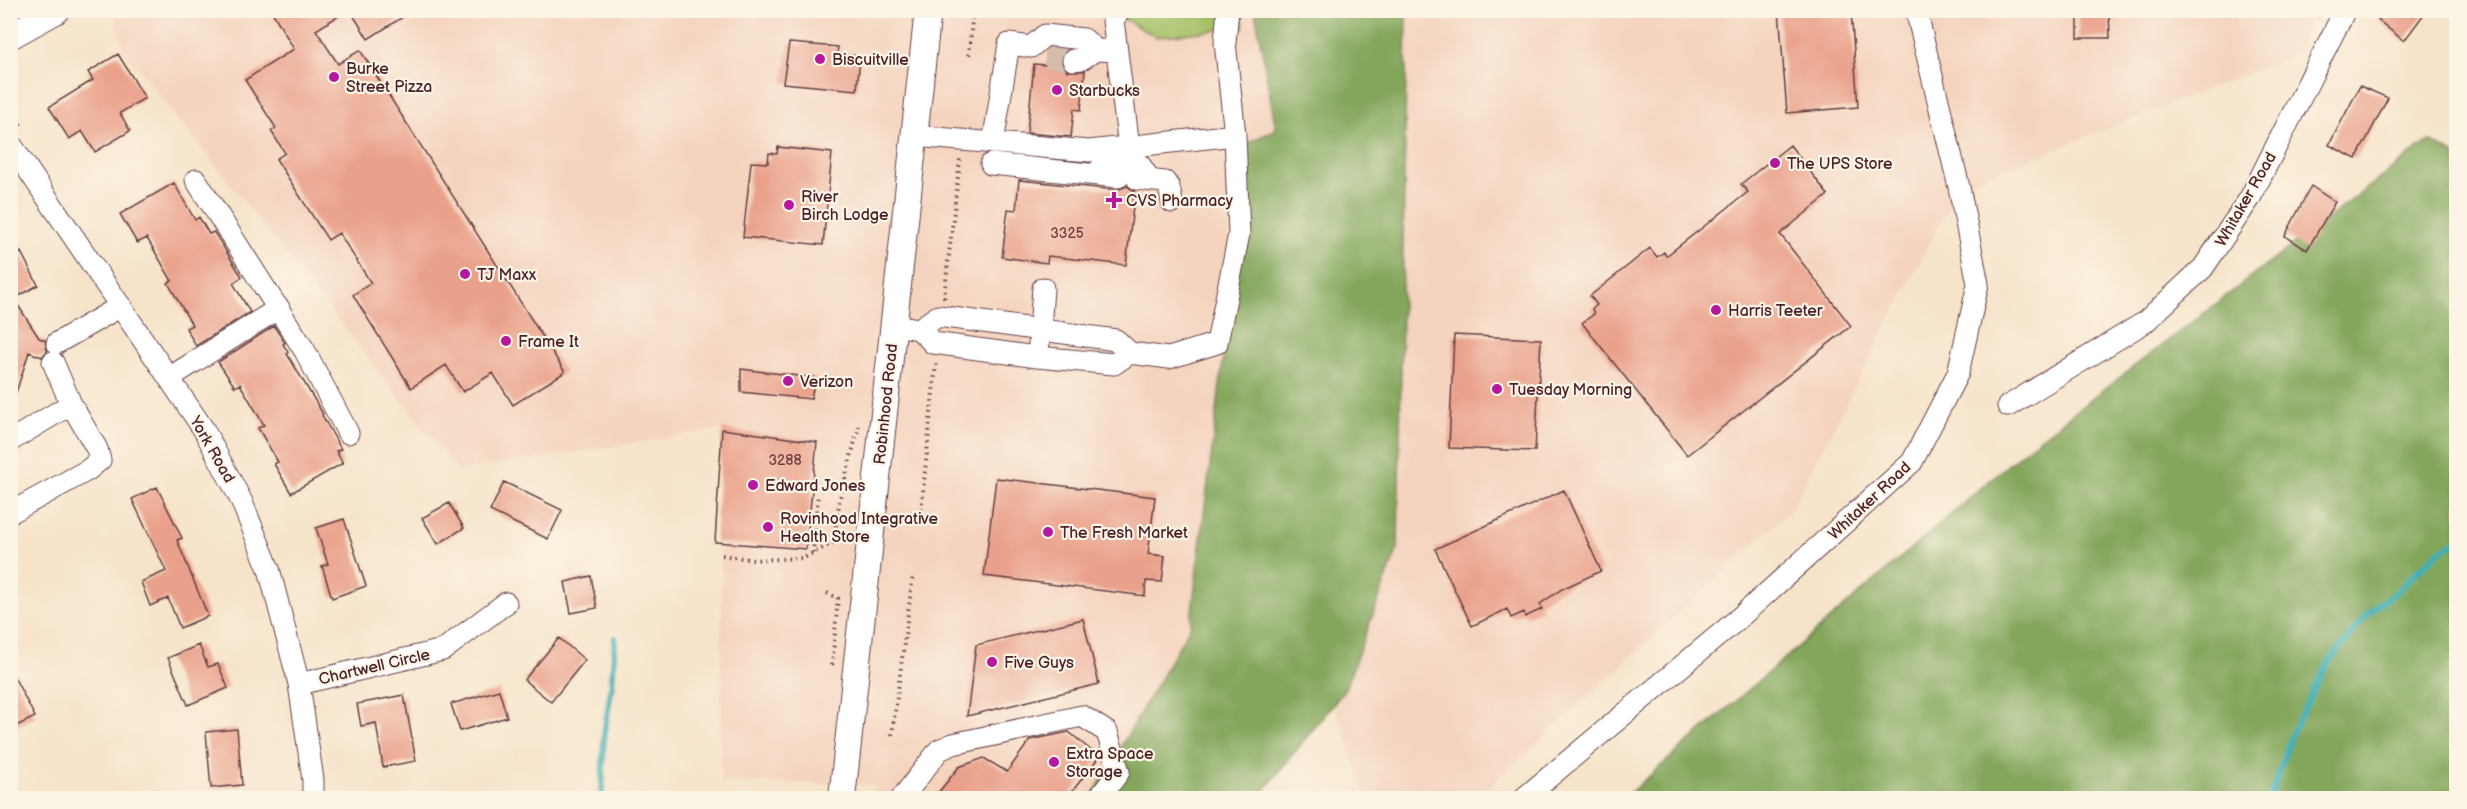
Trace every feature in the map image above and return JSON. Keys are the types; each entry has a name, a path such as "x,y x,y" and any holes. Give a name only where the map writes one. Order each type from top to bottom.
{"main road":[{"path":"10,36 57,10"},
{"name":"Robinhood Road","path":"842,798 928,10"}],"street":[{"path":"1120,10 1113,20 1106,50 1129,147"},
{"path":"919,329 938,316 1116,340 1130,353 1168,358 1217,343 1239,234 1234,135 1225,42 1228,10"},
{"name":"Whitaker Road","path":"1524,798 1738,619 1912,462 1958,374 1978,284 1959,187 1916,10"},
{"name":"Whitaker Road","path":"2008,406 2145,322 2203,268 2250,198 2345,10"},
{"path":"992,153 1009,44 1039,52 1045,35 1084,39 1106,50"},
{"path":"1073,60 1106,50"},
{"path":"992,153 1089,151 1234,135"},
{"path":"914,136 1091,175 1168,184 1172,202"},
{"name":"York Road","path":"10,143 204,430 242,500 269,569 299,684 313,780 313,798"},
{"path":"1091,175 1112,162 1140,165 1132,178"},
{"path":"196,180 305,351 348,433"},
{"path":"1036,357 1041,330 1044,288"},
{"path":"10,513 88,470 99,460 97,449 71,404 55,352 121,306"},
{"path":"169,378 279,308"},
{"path":"894,325 919,329 933,343 1036,357 1114,364 1130,353"},
{"path":"10,441 71,404"},
{"name":"Chartwell Circle","path":"299,684 443,650 506,603"},
{"path":"902,798 939,750 953,744 1082,716 1107,732 1119,772 1099,798"}],"path":[{"path":"969,55 973,10"},
{"path":"2241,11 2309,12 2325,19"},
{"path":"943,300 960,159"},
{"path":"920,521 936,363"},
{"path":"722,555 754,560 804,558 833,543 840,498 860,422"},
{"path":"813,554 818,495"},
{"path":"892,735 913,575"},
{"path":"827,593 838,598 832,674"}],"shaded area":[{"path":"113,11 2315,11 2297,54 1959,187 1790,511 1477,798 1367,798 1335,706 1260,672 1111,798 874,798 874,785 721,782 722,429 458,471 124,51"}],"green space":[{"path":"1110,11 1241,11 1244,27 1156,37"},
{"path":"1255,11 1407,11 1398,548 1344,691 1258,798 1091,798 1190,627 1250,142 1276,129"},
{"path":"2429,141 2456,155 2456,798 1624,798 2026,449"}],"building":[{"path":"271,10 348,10 316,30 338,64 360,50 565,372 513,405 493,373 463,392 446,365 411,388 353,295 371,283 339,233 328,240 276,159 285,153 271,131 276,128 245,80 294,49"},
{"path":"350,10 414,10 368,39"},
{"path":"1779,10 1851,10 1858,107 1787,113"},
{"path":"2078,10 2109,10 2110,38 2078,38"},
{"path":"2385,10 2427,10 2404,41 2378,20"},
{"path":"789,43 838,47 837,54 860,56 857,90 783,83"},
{"name":"Starbucks","path":"1049,48 1065,50 1060,61 1067,71 1085,71 1081,110 1074,109 1071,137 1027,133 1034,64 1046,65"},
{"path":"118,54 145,98 120,113 130,131 95,152 82,131 69,139 49,107 93,80 88,72"},
{"path":"2360,86 2388,98 2356,159 2329,145"},
{"path":"1790,145 1828,195 1780,234 1851,326 1687,455 1582,323 1594,314 1592,309 1597,305 1590,296 1650,248 1657,257 1664,252 1666,256 1748,192 1741,184"},
{"path":"778,147 832,153 823,245 743,237 751,162 768,163 769,153 777,154"},
{"name":"CVS Pharmacy","path":"1019,180 1117,190 1127,186 1135,191 1126,265 1048,256 1047,263 1002,257 1008,209 1016,210"},
{"path":"174,183 195,220 199,217 209,234 214,232 242,277 233,283 250,312 196,346 186,328 192,325 168,283 172,281 147,238 137,243 120,214"},
{"path":"2311,186 2335,202 2307,250 2285,236"},
{"path":"21,252 38,285 14,299 39,338 45,340 47,351 42,357 29,352 14,399 10,398 10,258"},
{"path":"274,326 285,343 283,344 287,354 341,449 336,451 343,463 291,493 274,464 278,462 258,428 264,425 240,384 235,387 218,362"},
{"path":"1454,335 1541,339 1535,451 1449,448"},
{"path":"741,369 815,378 811,399 741,392"},
{"path":"722,429 817,442 806,549 715,542"},
{"path":"996,478 1155,497 1148,554 1165,556 1162,582 1146,581 1145,596 984,576"},
{"path":"504,482 562,510 548,539 490,511"},
{"path":"157,487 182,538 177,540 208,616 180,628 168,598 150,606 141,582 166,571 132,499"},
{"path":"1564,490 1601,571 1562,589 1540,604 1542,609 1525,617 1524,612 1511,618 1507,609 1472,626 1435,549"},
{"path":"449,503 464,528 438,544 422,518"},
{"path":"344,519 366,586 332,598 322,566 328,564 316,528"},
{"path":"591,576 597,608 571,613 565,582"},
{"path":"1083,619 1099,684 967,716 976,645"},
{"path":"559,638 585,660 551,702 524,680"},
{"path":"199,645 208,667 218,664 228,688 188,705 168,658"},
{"path":"10,669 35,717 10,729"},
{"path":"499,690 507,717 460,731 451,704"},
{"path":"404,695 416,761 383,767 376,723 361,726 357,704"},
{"path":"237,729 242,785 211,788 206,732"},
{"name":"Extra Space Storage","path":"1069,732 1099,757 1067,798 934,798 959,767 984,758 1007,772 1030,740"}],"waterway":[{"path":"2270,798 2292,733 2326,666 2368,613 2396,592 2437,553 2456,542"},
{"path":"602,798 604,735 612,684 615,638"}],"tunnel":[{"path":"1046,57 1073,60"}],"place":[{"name":"Biscuitville","path":"820,59"},
{"name":"Burke Street Pizza","path":"334,77"},
{"name":"Starbucks","path":"1057,90"},
{"name":"The UPS Store","path":"1775,163"},
{"name":"CVS Pharmacy","path":"1114,200"},
{"name":"River Birch Lodge","path":"789,205"},
{"name":"TJ Maxx","path":"465,274"},
{"name":"Harris Teeter","path":"1716,310"},
{"name":"Frame It","path":"506,341"},
{"name":"Verizon","path":"788,381"},
{"name":"Tuesday Morning","path":"1497,389"},
{"name":"Edward Jones","path":"753,485"},
{"name":"Rovinhood Integrative Health Store","path":"768,527"},
{"name":"The Fresh Market","path":"1048,532"},
{"name":"Five Guys","path":"992,662"},
{"name":"Extra Space Storage","path":"1054,762"}]}
